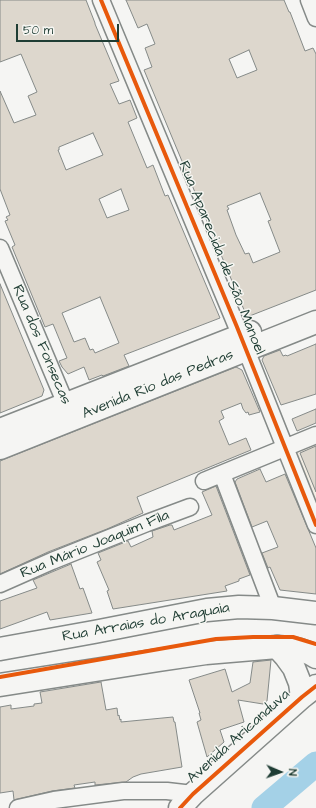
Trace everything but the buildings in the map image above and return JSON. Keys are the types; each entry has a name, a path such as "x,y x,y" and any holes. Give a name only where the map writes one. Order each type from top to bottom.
{"main road":[{"name":"Avenida Rio das Pedras","path":"0,448 69,412 243,343 316,306"},
{"name":"Avenida Rio das Pedras","path":"243,343 316,322"},
{"name":"Avenida Rio das Pedras","path":"0,430 69,412"},
{"name":"Rua Arraias do Araguaia","path":"0,648 207,610 239,607 273,608 316,613"},
{"path":"277,647 294,668 300,683 309,692"},
{"path":"0,685 206,653 277,647 300,650 316,657"},
{"name":"Avenida Aricanduva","path":"186,801 309,692"}],"street":[{"name":"Rua Aparecida de São Manoel","path":"101,0 243,343 316,525"},
{"path":"308,0 316,18"},
{"name":"Rua dos Fonsecas","path":"0,248 69,412"},
{"path":"204,482 316,435"},
{"path":"222,474 273,608"},
{"name":"Rua Mário Joaquim Fila","path":"0,584 52,561 190,507"},
{"path":"18,808 54,800 123,791 168,791 186,801"}],"shaded area":[{"path":"316,445 316,506 295,453"}],"waterway":[{"path":"264,808 316,764"}],"cycle path":[{"path":"101,0 237,327 316,525"},
{"path":"0,677 216,639 293,637 316,644"},
{"path":"180,808 193,794 316,686"}]}
